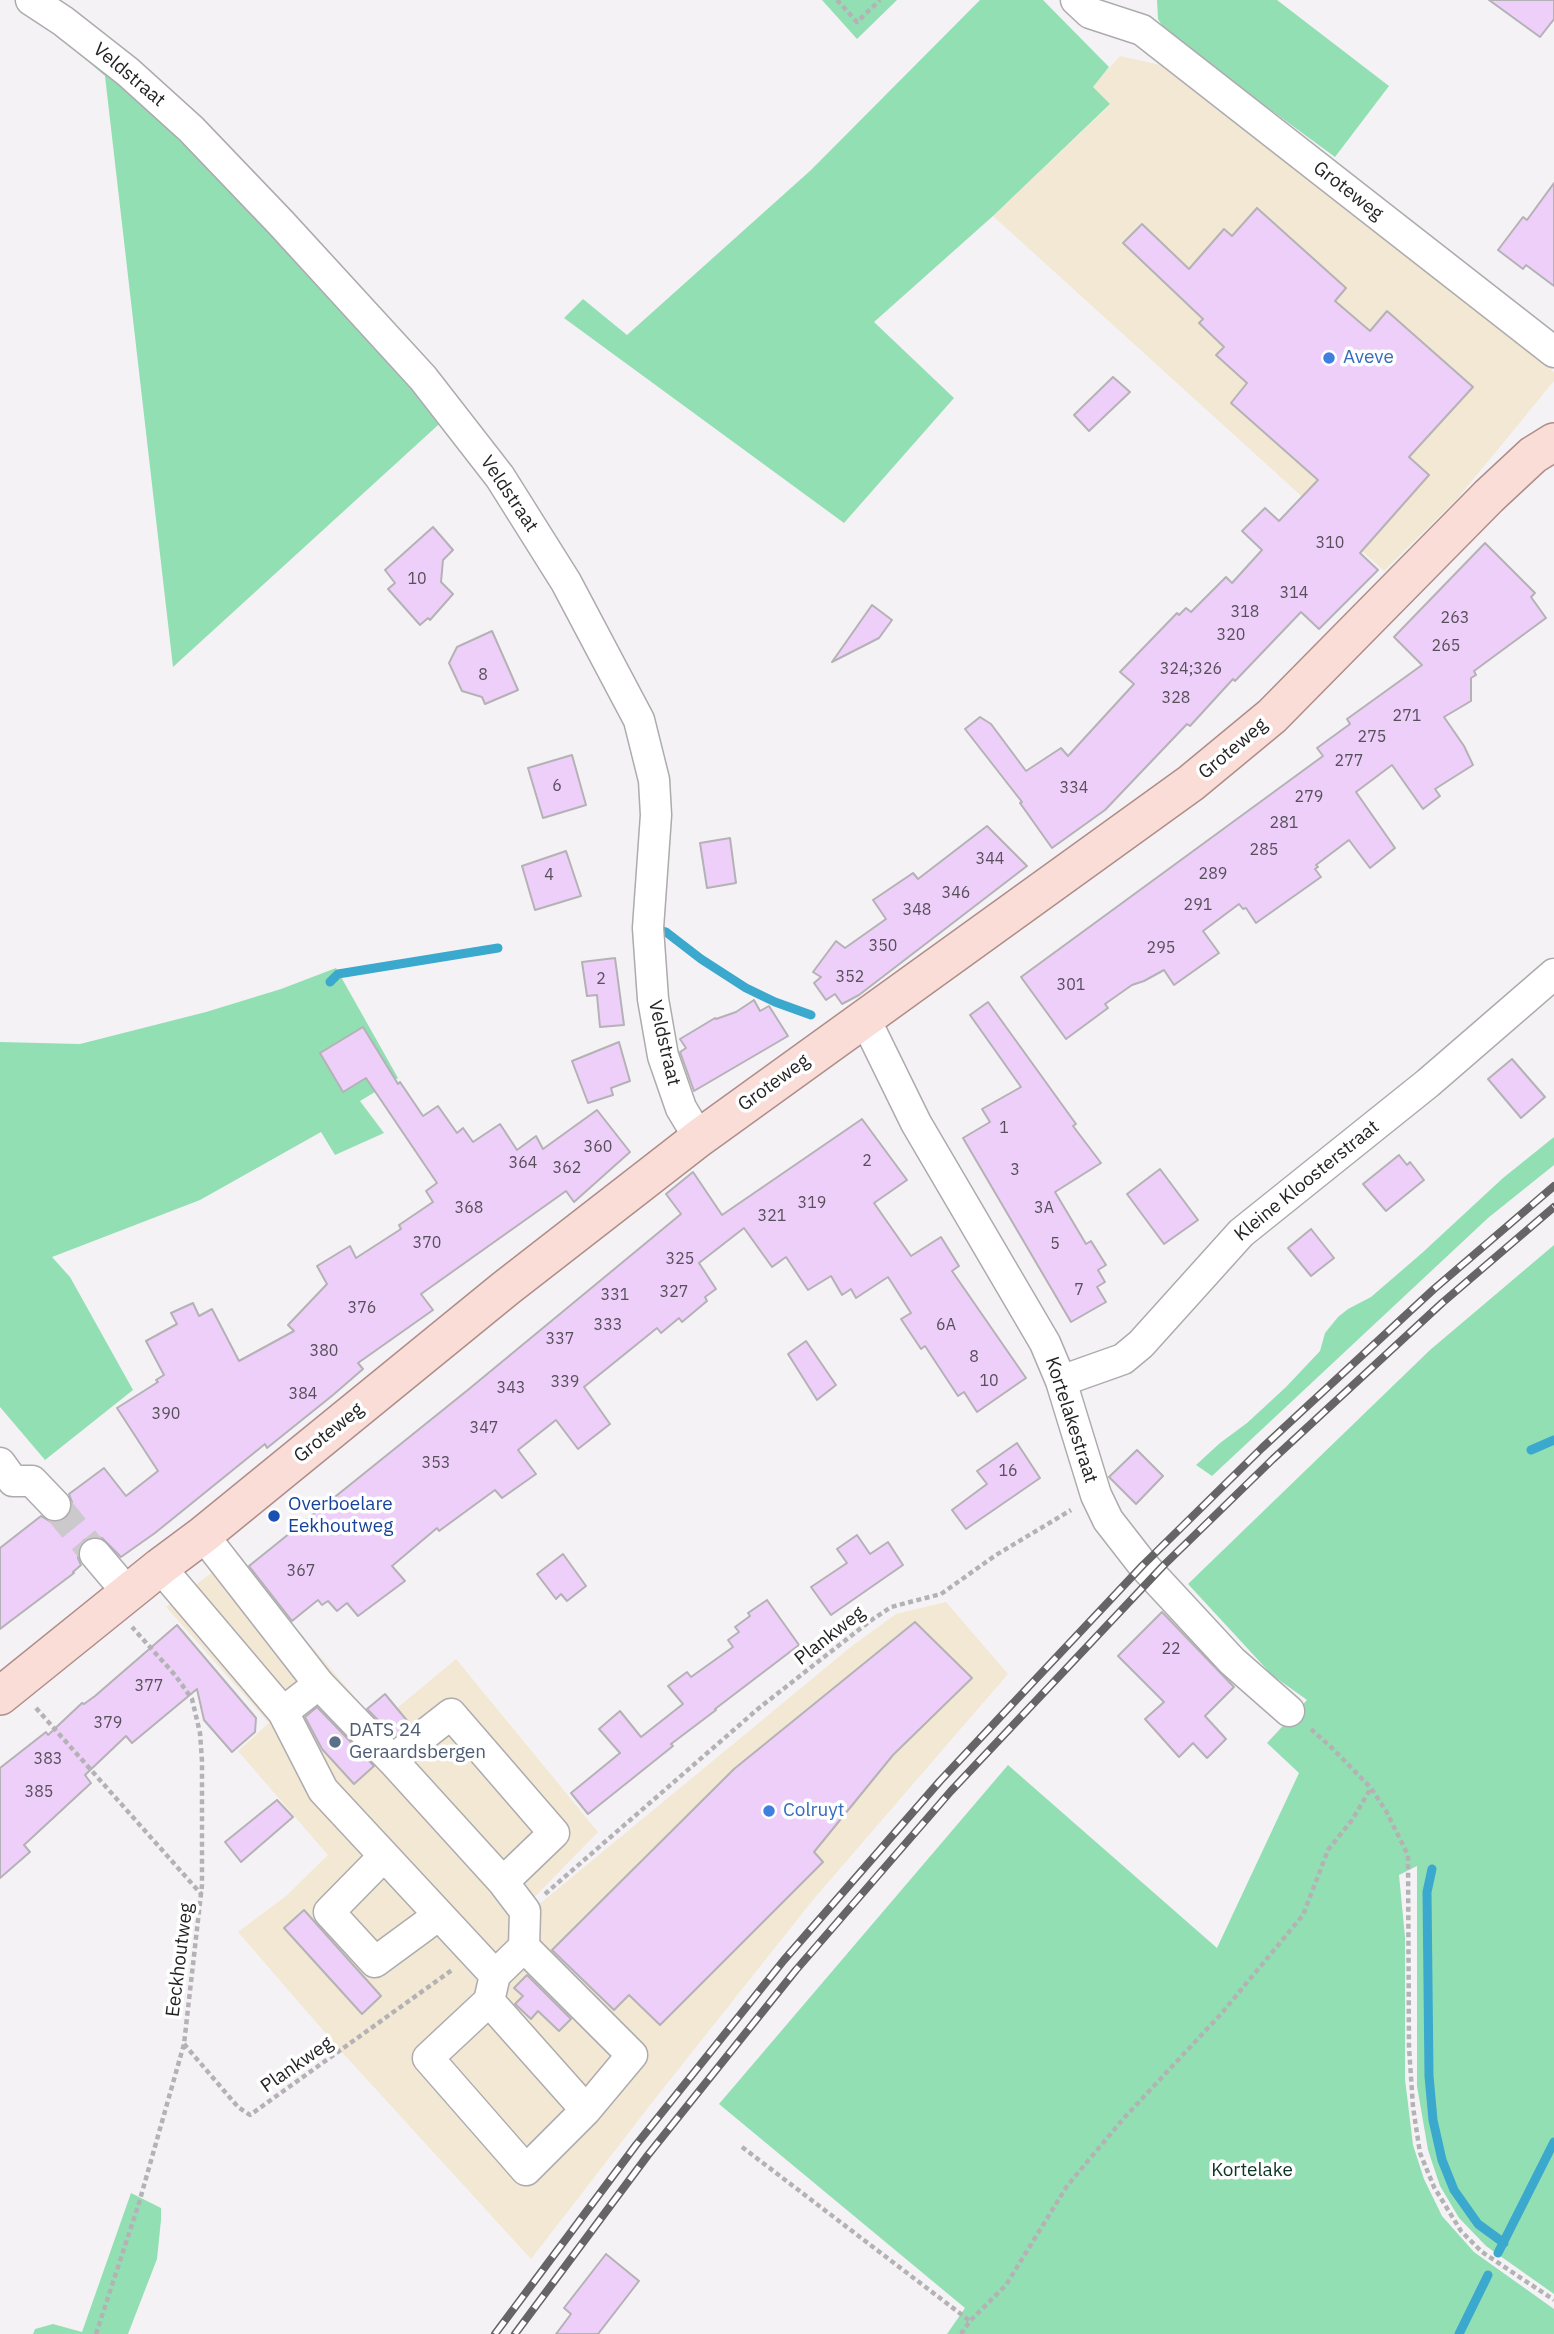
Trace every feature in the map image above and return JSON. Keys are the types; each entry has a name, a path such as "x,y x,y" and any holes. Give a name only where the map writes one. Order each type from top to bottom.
{"main road":[{"name":"Groteweg","path":"7,1690 203,1535 506,1288 699,1138 1212,767 1272,716 1489,496 1544,448 1554,423"}],"street":[{"name":"Veldstraat","path":"31,0 63,21 128,72 191,129 281,223 423,378 500,477 566,582 639,720 654,780 656,815 648,928 653,999 663,1056 681,1108 699,1138"},
{"name":"Groteweg","path":"1076,0 1090,13 1142,30 1554,352"},
{"path":"1132,0 1142,30"},
{"name":"Kleine Kloosterstraat","path":"1061,1381 1123,1359 1141,1344 1241,1233 1418,1090 1554,974"},
{"name":"Kortelakestraat","path":"864,1017 915,1123 1045,1343 1061,1381 1096,1495 1108,1520 1143,1565 1232,1661 1289,1711"},
{"path":"0,1463 13,1481 32,1482 55,1505"},
{"path":"203,1535 319,1684 503,1882 525,1911 524,1947 492,1988 428,2058 526,2170 586,2110 632,2054 524,1947"},
{"path":"94,1553 120,1600"},
{"path":"160,1567 283,1712 323,1790 439,1915 586,2110"},
{"path":"283,1712 319,1684"},
{"path":"392,1760 451,1714 554,1833 503,1882"},
{"path":"384,1856 329,1912 376,1962 439,1915"}],"path":[{"path":"837,0 857,22 880,0"},
{"name":"Plankweg","path":"607,1841 759,1708 870,1621 891,1607 941,1594 996,1555 1096,1495"},
{"name":"Eeckhoutweg","path":"96,2334 139,2203 184,2044 202,1895 202,1761 200,1733 192,1699 120,1600"},
{"path":"7,1690 202,1895"},
{"path":"1289,1711 1333,1749 1371,1788 1408,1855 1409,2047 1413,2108 1420,2154 1434,2188 1461,2231 1482,2252 1554,2300"},
{"path":"961,2334 970,2321 1006,2285 1067,2186 1125,2118 1221,2014 1303,1915 1328,1850 1352,1820 1371,1788"},
{"name":"Plankweg","path":"184,2044 238,2106 250,2115 439,1980"},
{"path":"743,2147 970,2321"}],"shaded area":[{"path":"1120,56 1174,68 1554,372 1554,381 1457,499 1384,571 993,216 1110,105 1092,87"},
{"path":"234,1556 378,1724 456,1659 598,1832 518,1914 520,1920 852,1646 896,1614 946,1602 1008,1674 812,1901 531,2259 340,2050 238,1932 286,1896 328,1855 238,1751 269,1723 166,1607"}],"green space":[{"path":"822,0 897,0 857,39"},
{"path":"980,0 1043,0 1109,67 1093,87 1110,104 993,216 874,322 954,398 844,523 564,318 583,299 627,335 811,170"},
{"path":"1157,0 1277,0 1389,86 1335,157 1170,36 1158,19"},
{"path":"57,35 197,140 448,416 173,667 105,76"},
{"path":"336,968 398,1078 360,1101 384,1133 335,1155 321,1132 200,1200 52,1257 70,1277 133,1390 45,1460 0,1407 0,1042 80,1044 206,1012 281,989"},
{"path":"1554,1137 1554,1165 1488,1218 1212,1476 1196,1465 1286,1387 1320,1351 1325,1333 1338,1317 1371,1297 1503,1178"},
{"name":"Kortelake","path":"1554,1245 1554,2294 1486,2246 1459,2218 1440,2186 1428,2150 1417,2086 1417,1866 1399,1875 1405,1937 1405,2079 1413,2145 1424,2179 1442,2216 1474,2252 1554,2309 1554,2334 947,2334 965,2308 719,2104 1008,1765 1217,1948 1299,1773 1267,1743 1307,1700 1272,1675 1188,1584 1430,1350"},
{"path":"131,2193 161,2208 161,2220 157,2259 128,2334 33,2334 35,2329 53,2324 82,2332"}],"building":[{"path":"1489,0 1554,0 1554,19 1540,37"},
{"path":"1554,183 1554,286 1526,265 1523,269 1498,250 1523,217 1527,220"},
{"path":"1257,208 1346,288 1335,301 1370,331 1387,311 1473,387 1409,457 1429,475 1360,553 1378,570 1319,629 1301,612 1190,726 1187,724 1105,810 1052,848 1020,803 1022,802 965,729 980,717 991,724 1026,771 1061,748 1068,756 1134,684 1120,672 1177,613 1179,615 1186,608 1191,612 1226,577 1232,583 1262,550 1242,531 1265,508 1279,521 1318,480 1231,403 1247,383 1216,355 1224,347 1199,323 1203,319 1123,243 1142,224 1189,269 1224,229 1232,236"},
{"path":"1113,377 1130,392 1089,431 1074,415"},
{"path":"433,527 453,550 443,560 441,582 453,594 430,620 428,618 420,625 388,589 395,583 385,570"},
{"path":"1485,543 1535,593 1531,597 1546,618 1474,671 1476,675 1471,678 1471,701 1444,717 1464,746 1473,765 1435,789 1440,796 1423,809 1392,765 1356,792 1395,848 1370,868 1349,840 1316,865 1318,867 1315,869 1321,877 1256,923 1246,908 1243,909 1239,904 1203,931 1219,953 1174,985 1164,970 1132,985 1105,1004 1108,1008 1066,1039 1021,977 1323,756 1317,748 1350,724 1347,719 1422,665 1394,637"},
{"path":"872,605 892,620 879,638 832,662"},
{"path":"492,631 518,690 485,704 482,697 462,691 449,663 457,647"},
{"path":"572,755 586,805 543,818 528,768"},
{"path":"987,826 1027,866 859,995 842,1004 835,994 826,1000 814,983 821,977 813,972 836,941 845,948 886,919 873,900 913,873 918,879"},
{"path":"730,838 736,883 707,888 700,843"},
{"path":"566,851 581,896 535,910 522,866"},
{"path":"615,958 624,1025 600,1027 597,995 587,996 582,962"},
{"path":"754,1000 760,1011 769,1006 788,1036 694,1091 680,1052 686,1048 680,1039 715,1018 736,1012"},
{"path":"988,1002 1101,1163 1055,1192 1086,1244 1091,1241 1106,1265 1098,1270 1105,1282 1097,1287 1106,1302 1071,1322 963,1138 990,1122 982,1109 1021,1087 970,1015"},
{"path":"363,1027 398,1084 400,1082 423,1116 438,1106 457,1133 463,1128 473,1142 500,1124 517,1150 536,1136 543,1149 597,1110 630,1152 574,1202 566,1191 421,1294 433,1310 358,1363 363,1369 333,1395 267,1448 265,1444 155,1533 121,1557 102,1538 84,1540 78,1549 81,1565 74,1573 0,1629 0,1548 41,1516 51,1522 60,1522 67,1518 72,1509 69,1494 104,1468 126,1496 158,1471 117,1408 158,1382 156,1380 164,1375 146,1341 177,1324 171,1313 193,1303 199,1316 212,1309 239,1361 294,1331 288,1325 327,1284 317,1266 350,1246 356,1258 401,1229 399,1225 433,1202 426,1191 437,1183 366,1078 343,1092 320,1053"},
{"path":"619,1042 630,1081 611,1088 613,1095 588,1103 572,1061"},
{"path":"1512,1059 1545,1097 1521,1118 1488,1079"},
{"path":"862,1119 907,1180 874,1203 911,1256 941,1237 959,1266 952,1271 1026,1378 977,1412 964,1392 958,1396 925,1346 921,1349 901,1319 911,1313 888,1277 856,1298 851,1289 842,1295 831,1276 808,1290 786,1257 772,1267 744,1228 699,1263 716,1289 705,1297 707,1301 682,1322 679,1318 661,1333 657,1328 584,1387 610,1424 578,1449 556,1420 518,1450 536,1474 502,1498 495,1490 439,1531 437,1528 392,1566 405,1581 358,1616 347,1603 337,1611 328,1601 322,1605 318,1600 292,1621 249,1566 681,1214 666,1194 693,1172 722,1215"},
{"path":"1399,1155 1407,1165 1410,1162 1424,1180 1386,1211 1363,1184"},
{"path":"1160,1169 1198,1220 1164,1244 1127,1194"},
{"path":"1311,1229 1334,1258 1311,1276 1288,1248"},
{"path":"806,1341 836,1385 817,1400 788,1354"},
{"path":"1017,1443 1040,1478 966,1529 952,1510 987,1484 977,1471"},
{"path":"1137,1450 1163,1476 1136,1504 1109,1477"},
{"path":"857,1535 870,1554 888,1542 903,1565 831,1615 811,1587 847,1563 837,1549"},
{"path":"563,1554 586,1586 567,1601 561,1594 556,1599 537,1574"},
{"path":"767,1600 799,1645 671,1744 673,1746 588,1814 571,1793 620,1753 599,1729 620,1711 641,1737 683,1704 668,1686 687,1672 691,1677 733,1647 728,1640 739,1632 735,1627 750,1616 748,1613"},
{"path":"1162,1612 1234,1687 1205,1716 1226,1739 1207,1758 1193,1743 1179,1757 1145,1719 1164,1702 1118,1656"},
{"name":"Colruyt","path":"915,1622 972,1678 893,1755 814,1852 823,1862 660,2025 629,1995 614,2010 552,1950 734,1769"},
{"path":"177,1625 256,1718 255,1732 232,1752 204,1720 197,1689 132,1743 126,1736 85,1775 91,1783 24,1845 30,1852 0,1878 0,1768 46,1732 48,1735 82,1703 95,1696"},
{"path":"385,1694 409,1723 394,1736 367,1709"},
{"path":"317,1707 374,1766 354,1784 322,1749 305,1717"},
{"path":"277,1800 293,1817 241,1862 225,1842"},
{"path":"304,1910 381,1996 362,2014 284,1928"},
{"path":"527,1975 571,2019 559,2031 538,2011 531,2019 515,2004 523,1996 514,1988"},
{"path":"606,2254 639,2281 598,2334 556,2334 571,2314 564,2308"}],"waterway":[{"path":"659,930 666,932 746,988 811,1015"},
{"path":"330,982 338,974 498,948"},
{"path":"1531,1450 1554,1440"},
{"path":"1432,1869 1427,1892 1429,2076 1433,2120 1442,2160 1454,2190 1478,2224 1504,2243"},
{"path":"1498,2253 1554,2142"},
{"path":"1459,2334 1488,2275"}],"tunnel":[{"path":"55,1505 95,1554"}],"railway":[{"path":"495,2334 636,2145 784,1960 940,1781 1143,1565 1262,1448 1434,1289 1554,1186"},
{"path":"515,2334 648,2155 796,1970 951,1791 1164,1565 1273,1459 1442,1303 1554,1207"}],"place":[{"name":"Aveve","path":"1329,358"},
{"name":"Overboelare Eekhoutweg","path":"274,1516"},
{"name":"DATS 24 Geraardsbergen","path":"335,1742"},
{"name":"Colruyt","path":"769,1811"}]}
